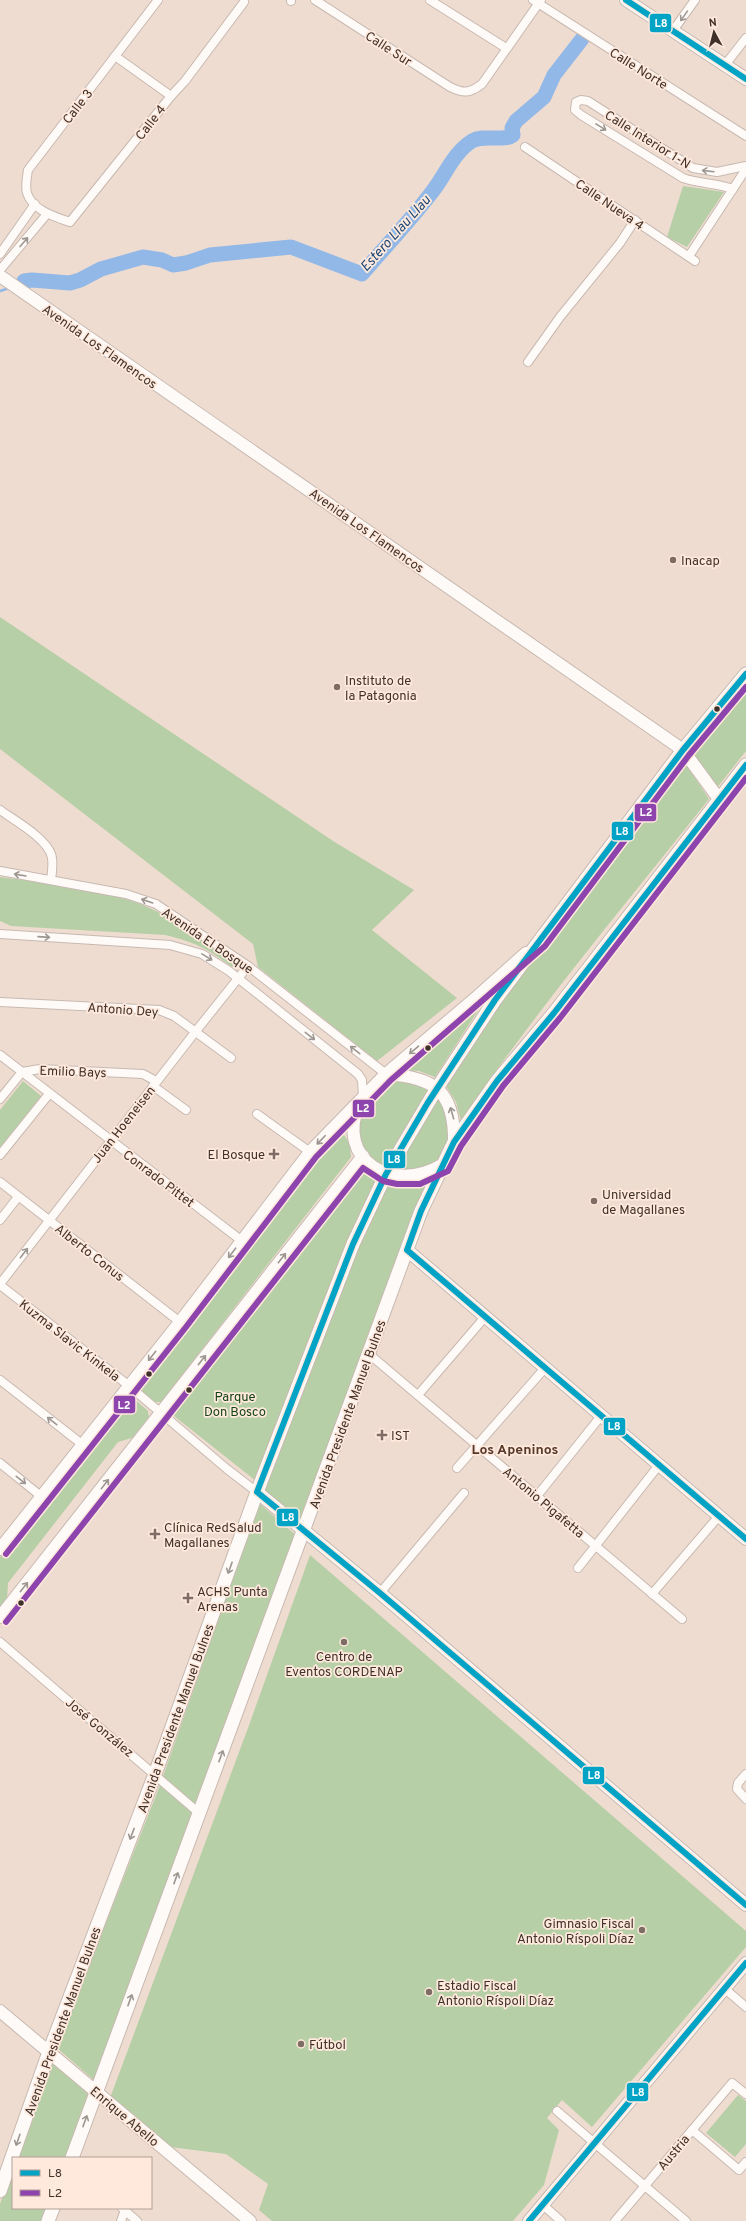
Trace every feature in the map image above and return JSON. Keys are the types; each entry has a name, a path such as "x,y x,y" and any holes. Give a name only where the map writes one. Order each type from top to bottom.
{"main road":[{"name":"Avenida Presidente Manuel Bulnes","path":"0,2191 4,2168 155,1774 258,1492 353,1244 386,1174 437,1088 495,1000 683,750 746,674"},
{"name":"Avenida Presidente Manuel Bulnes","path":"72,2157 421,1211 442,1165 454,1142 497,1081 554,1013 746,765"},
{"path":"48,2221 53,2209"}],"street":[{"name":"Calle 3","path":"47,214 35,204 27,192 28,170 158,0"},
{"name":"Calle Sur","path":"315,0 450,87 464,93 473,91 482,84 506,48"},
{"path":"430,0 506,48 537,1"},
{"path":"626,0 672,32 746,79"},
{"path":"672,32 695,0"},
{"name":"Calle Norte","path":"537,1 746,136"},
{"name":"Calle 4","path":"47,214 70,222 171,96 185,81 244,2"},
{"path":"725,65 746,38"},
{"path":"115,56 171,96"},
{"name":"Calle Interior 1-N","path":"733,189 725,186 697,183 683,178 581,115 575,110 576,102 581,100 588,101 698,170 717,172 746,166"},
{"name":"Calle Nueva 4","path":"525,147 692,258 733,189"},
{"path":"733,189 746,169"},
{"path":"0,254 35,204"},
{"path":"1,275 47,214"},
{"path":"528,362 560,316 620,243 635,220"},
{"name":"Avenida Los Flamencos","path":"1,275 33,299 683,750 719,799"},
{"path":"0,810 40,839 49,849 52,858 51,880"},
{"name":"Avenida El Bosque","path":"0,871 126,894 156,904 248,966 386,1074"},
{"name":"Avenida El Bosque","path":"2,933 170,945 202,954 238,979 358,1074 362,1080 362,1097"},
{"path":"0,1548 83,1445 128,1385 180,1322 310,1152 386,1074 478,996 539,941"},
{"name":"Juan Hoeneisen","path":"0,1284 154,1084 248,966"},
{"name":"Antonio Dey","path":"0,1002 159,1010 174,1016 231,1058"},
{"name":"Conrado Pittet","path":"0,1055 242,1241"},
{"name":"Emilio Bays","path":"0,1099 22,1072 40,1069 143,1074 186,1110"},
{"path":"386,1074 416,1078 437,1088 450,1107 453,1116 454,1142"},
{"path":"0,1155 49,1094"},
{"path":"362,1097 356,1113 354,1130 358,1148 363,1156 373,1166 386,1174 397,1176 418,1176 442,1165"},
{"path":"257,1114 310,1152"},
{"path":"0,1617 363,1156"},
{"name":"Alberto Conus","path":"0,1182 180,1322"},
{"path":"0,1220 18,1196"},
{"path":"407,1250 746,1539"},
{"name":"Kuzma Slavic Kinkela","path":"0,1284 128,1385 380,1593 746,1905"},
{"path":"418,1395 485,1317"},
{"name":"Antonio Pigafetta","path":"369,1354 682,1619"},
{"path":"458,1468 545,1368"},
{"path":"0,1380 83,1445"},
{"path":"537,1496 601,1416"},
{"path":"0,1464 42,1497"},
{"path":"578,1568 659,1466"},
{"path":"380,1593 464,1493"},
{"path":"652,1594 719,1516"},
{"name":"José González","path":"0,1642 199,1813"},
{"path":"746,1774 738,1783 737,1789 746,1799"},
{"path":"529,2221 746,1963"},
{"path":"725,1989 746,2007"},
{"name":"Enrique Abello","path":"0,2011 250,2221"},
{"name":"Austria","path":"615,2221 732,2083 746,2094"},
{"path":"557,2111 686,2221"},
{"path":"692,2130 739,2170 746,2162"},
{"path":"543,2205 561,2221"},
{"path":"120,2221 123,2209 137,2221"}],"green space":[{"path":"683,186 724,192 687,247 667,237"},
{"path":"0,617 333,841 414,890 372,930 457,998 377,1061 258,967 253,944 0,749"},
{"path":"746,680 746,751 716,789 690,754"},
{"path":"683,760 709,799 520,1038 461,1121 456,1102 444,1083 525,964"},
{"path":"0,877 79,888 100,892 138,903 175,922 234,965 232,967 216,955 193,943 165,935 11,926 0,921"},
{"path":"479,1009 435,1077 419,1071 398,1070 399,1066"},
{"path":"407,1079 441,1096 452,1132 440,1158 434,1165 427,1169 411,1172 378,1167 360,1145 357,1117 371,1091 388,1081"},
{"path":"23,1081 41,1096 0,1149 0,1110"},
{"path":"342,1132 350,1144 351,1157 161,1402 155,1402 137,1387 138,1380 329,1134"},
{"name":"Parque Don Bosco","path":"364,1167 375,1174 377,1182 256,1481 169,1412 355,1168"},
{"path":"432,1178 309,1528 265,1491 356,1241 388,1183 409,1183"},
{"path":"125,1396 131,1396 148,1411 149,1417 132,1438 118,1442 8,1583 7,1599 0,1608 0,1557"},
{"path":"259,1503 298,1537 96,2082 57,2048 160,1785"},
{"name":"Estadio Fiscal Antonio Ríspoli Díaz","path":"310,1555 746,1931 746,1947 592,2127 562,2100 547,2118 559,2130 544,2185 513,2221 272,2221 259,2210 268,2184 226,2154 170,2147 110,2098 248,1728"},
{"path":"52,2061 89,2095 66,2157 17,2157"},
{"path":"738,2095 746,2101 746,2144 735,2157 706,2133"},
{"path":"12,2171 12,2209 47,2209 42,2221 0,2221 0,2204"}],"waterway":[{"name":"Estero Llau Llau","path":"24,281 32,280 70,283 80,280 101,269 143,257 162,260 173,265 186,263 210,255 291,247 362,274 424,203 437,186 454,158 465,146 477,139 504,138 513,135 512,128 516,121 544,97 554,75 582,39"},
{"name":"Estero Llau Llau","path":"19,284 24,281"},
{"name":"Estero Llau Llau","path":"0,291 9,288"}],"transit line":[{"name":"L8","path":"626,0 746,79"},
{"name":"L8","path":"746,674 683,750 495,1000 427,1104 386,1174 353,1244 257,1492 380,1593 746,1905"},
{"name":"L2","path":"6,1554 186,1327 316,1157 391,1080 545,946 689,755 746,687"},
{"name":"L8","path":"746,765 554,1013 497,1081 454,1142 421,1211 407,1250 746,1539"},
{"name":"L2","path":"6,1622 363,1168 383,1181 397,1184 420,1184 448,1171 461,1146 503,1086 560,1018 746,778"},
{"name":"L8","path":"529,2221 746,1963"}],"place":[{"name":"Inacap","path":"673,560"},
{"name":"Instituto de la Patagonia","path":"337,687"},
{"name":"El Bosque","path":"274,1154"},
{"name":"Universidad de Magallanes","path":"594,1201"},
{"name":"IST","path":"382,1435"},
{"name":"Clínica RedSalud Magallanes","path":"155,1534"},
{"name":"ACHS Punta Arenas","path":"188,1598"},
{"name":"Centro de Eventos CORDENAP","path":"344,1642"},
{"name":"Gimnasio Fiscal Antonio Ríspoli Díaz","path":"642,1930"},
{"name":"Estadio Fiscal Antonio Ríspoli Díaz","path":"429,1992"},
{"name":"Fútbol","path":"301,2044"}],"district":[{"name":"Los Apeninos","path":"515,1449"}]}
